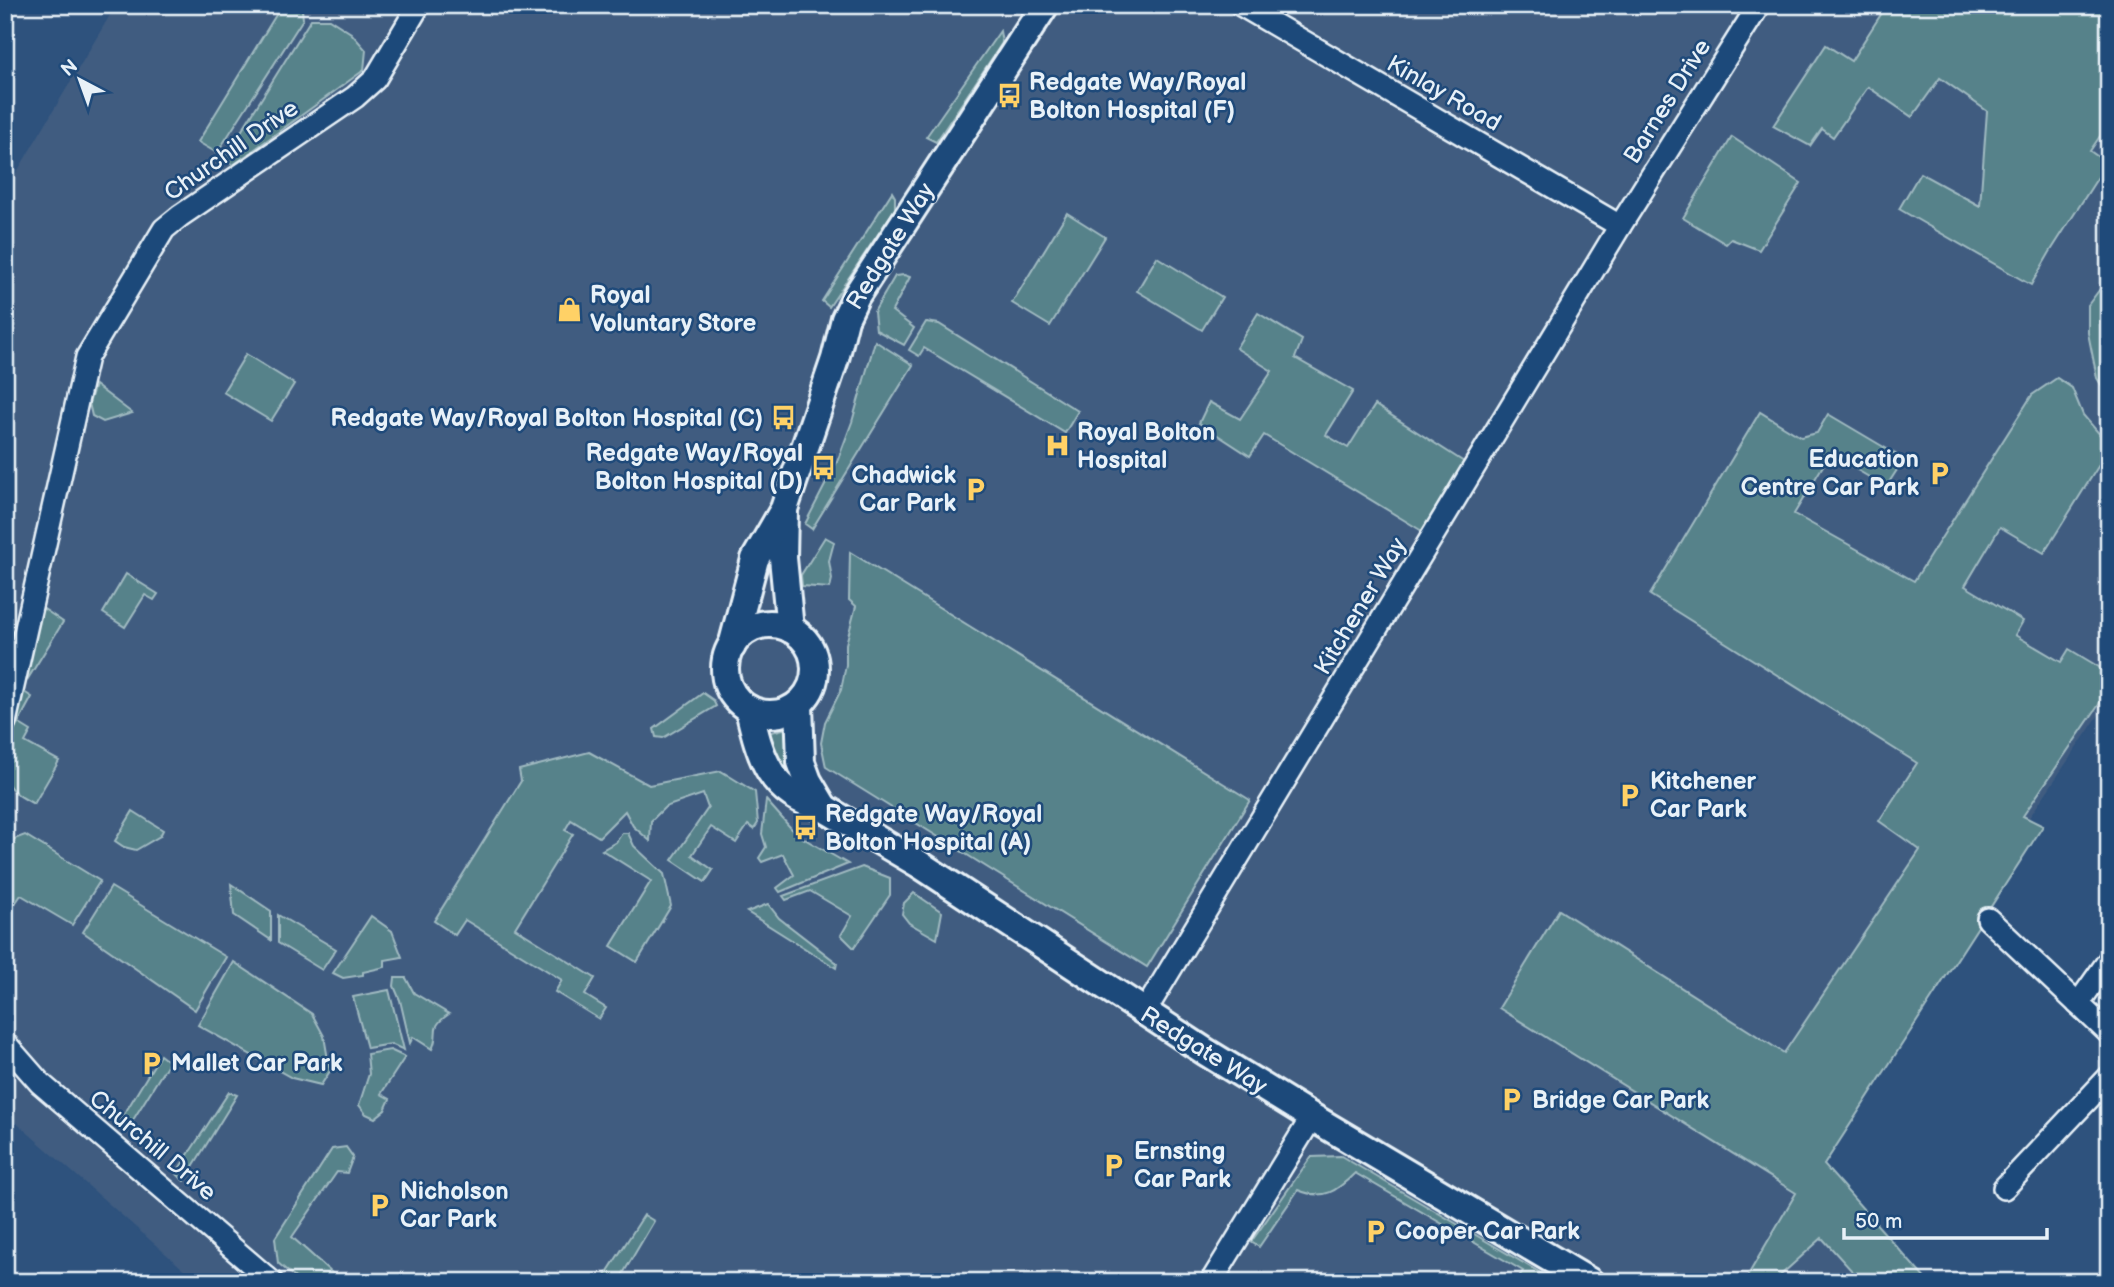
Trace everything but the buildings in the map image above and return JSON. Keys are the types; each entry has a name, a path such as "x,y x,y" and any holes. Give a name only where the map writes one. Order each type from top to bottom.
{"street":[{"name":"Churchill Drive","path":"5,722 87,357 164,229 355,97 375,79 419,5"},
{"name":"Redgate Way","path":"1045,5 856,296 845,319 835,359 785,509 755,559 726,661 726,675 734,695 749,709 765,765 774,777 806,804 824,808 919,864 1144,1013 1311,1117 1590,1282"},
{"name":"Kinlay Road","path":"1241,5 1620,226"},
{"name":"Barnes Drive","path":"1620,226 1759,5"},
{"name":"Kitchener Way","path":"1144,1013 1620,226"},
{"name":"Redgate Way","path":"785,509 783,558 790,629"},
{"path":"732,646 740,636 751,629 777,625 790,629 803,638 812,651 814,680 799,705 775,714 761,714 749,709"},
{"path":"799,705 802,762 808,781 824,808"},
{"path":"1988,919 2109,1034"},
{"path":"2078,1004 2109,960"},
{"name":"Churchill Drive","path":"5,1043 40,1083 272,1282"},
{"path":"2004,1188 2109,1077"},
{"path":"1211,1282 1311,1117"}],"shaded area":[{"name":"Royal Bolton Hospital","path":"116,5 2109,5 2109,700 2029,818 2043,826 1824,1165 1928,1282 198,1282 5,1113 5,192"}],"green space":[{"path":"282,5 302,9 303,19 217,153 198,142"},
{"path":"1887,5 2105,5 2109,8 2109,123 2090,151 2107,163 2031,285 1899,209 1920,173 1980,206 1987,111 1940,78 1912,117 1868,87 1833,137 1822,129 1810,146 1773,126 1826,45 1851,61"},
{"path":"311,19 329,19 351,33 366,50 364,70 233,165 224,159"},
{"path":"1000,31 1002,43 936,142 926,137"},
{"path":"1732,137 1801,183 1759,250 1731,239 1726,244 1683,218"},
{"path":"892,192 895,209 829,307 822,301"},
{"path":"1067,213 1105,237 1050,326 1012,303"},
{"path":"1157,257 1222,297 1202,330 1137,291"},
{"path":"895,276 910,277 892,311 914,328 904,345 876,330 874,312"},
{"path":"2109,277 2109,397 2097,378 2088,333 2088,305"},
{"path":"1258,313 1302,340 1295,358 1353,391 1326,435 1348,448 1375,405 1464,462 1422,531 1264,435 1250,456 1199,423 1209,402 1240,419 1272,371 1236,348"},
{"path":"926,322 939,324 1078,411 1065,433 924,348 919,356 909,350"},
{"path":"875,341 913,365 812,529 805,524 837,462 852,422"},
{"path":"246,354 294,384 271,421 223,392"},
{"path":"2057,378 2072,388 2083,415 2109,445 2109,449 2044,553 2000,527 1965,586 2023,621 2015,635 2061,662 2069,649 2109,673 2109,690 2023,816 2043,826 1824,1165 1928,1282 1862,1282 1822,1238 1773,1282 1744,1282 1796,1193 1499,1008 1559,910 1784,1053 1920,850 1879,821 1917,763 1650,595 1760,412 1801,437 1817,433 1828,414 1904,459 1886,487 1830,454 1794,514 1914,581 2032,395"},
{"path":"95,385 132,413 103,422 92,416 89,403"},
{"path":"825,537 834,542 829,561 832,579 830,588 802,586 801,575"},
{"path":"850,552 1250,800 1147,967 826,767 821,743 825,722 841,690 846,665 846,644 856,606 849,600"},
{"path":"126,574 158,594 154,600 145,595 125,627 103,613"},
{"path":"41,607 63,622 21,690 32,697 18,723 31,731 25,742 59,761 34,804 11,788 6,779 5,767 18,699"},
{"path":"703,693 713,700 716,706 663,738 656,737 654,729"},
{"path":"787,728 794,774 792,776 779,761 768,733"},
{"path":"589,752 649,785 721,771 755,792 758,823 754,829 748,825 736,843 711,827 692,855 713,870 705,882 672,860 708,808 703,794 665,807 651,821 650,841 633,826 625,811 599,837 571,820 565,830 573,834 515,928 595,978 585,995 606,1008 599,1019 555,992 562,980 465,920 455,935 434,921 521,781 519,770"},
{"path":"766,800 796,834 848,864 780,892 777,888 794,875 783,854 762,862 759,858 766,847 762,834"},
{"path":"133,811 163,830 160,836 136,850 115,841"},
{"path":"622,833 628,833 634,846 664,874 671,906 637,962 611,946 651,881 602,850 616,842"},
{"path":"25,835 100,881 72,925 21,895 5,918 5,848 9,841"},
{"path":"862,867 890,878 890,895 854,948 841,935 852,916 810,891 786,900 783,896"},
{"path":"231,884 271,911 271,940 234,915"},
{"path":"111,887 226,957 195,1010 83,932"},
{"path":"914,893 942,912 937,939 909,923 902,914 904,903"},
{"path":"768,904 779,918 837,963 836,968 747,912"},
{"path":"278,915 336,949 322,970 278,943"},
{"path":"371,916 392,931 402,957 385,960 385,967 363,972 363,975 343,978 333,973"},
{"path":"234,962 312,1014 324,1036 330,1071 321,1085 292,1078 198,1025"},
{"path":"395,978 406,978 414,993 449,1014 436,1027 432,1049 413,1037 410,1043 394,986"},
{"path":"389,990 404,1050 391,1044 367,1048 353,997"},
{"path":"390,1050 405,1057 381,1094 390,1099 385,1110 375,1118 366,1114 359,1105 369,1074 367,1054"},
{"path":"160,1055 169,1062 128,1128 120,1121"},
{"path":"229,1092 237,1095 184,1181 176,1173"},
{"path":"346,1147 353,1157 347,1173 337,1172 292,1237 342,1282 300,1282 278,1263 275,1238 332,1149"},
{"path":"1341,1156 1556,1282 1515,1282 1523,1271 1355,1173 1330,1192 1315,1195 1298,1190 1259,1247 1251,1242 1311,1157"},
{"path":"644,1215 654,1221 620,1282 601,1282"}],"place":[{"name":"Redgate Way/Royal Bolton Hospital (F)","path":"1009,96"},
{"name":"Royal Voluntary Store","path":"570,309"},
{"name":"Redgate Way/Royal Bolton Hospital (C)","path":"783,418"},
{"name":"Royal Bolton Hospital","path":"1057,446"},
{"name":"Redgate Way/Royal Bolton Hospital (D)","path":"823,467"},
{"name":"Education Centre Car Park","path":"1939,473"},
{"name":"Chadwick Car Park","path":"976,489"},
{"name":"Kitchener Car Park","path":"1630,795"},
{"name":"Redgate Way/Royal Bolton Hospital (A)","path":"805,828"},
{"name":"Mallet Car Park","path":"151,1063"},
{"name":"Bridge Car Park","path":"1512,1100"},
{"name":"Ernsting Car Park","path":"1114,1165"},
{"name":"Nicholson Car Park","path":"380,1205"},
{"name":"Cooper Car Park","path":"1375,1231"}]}
